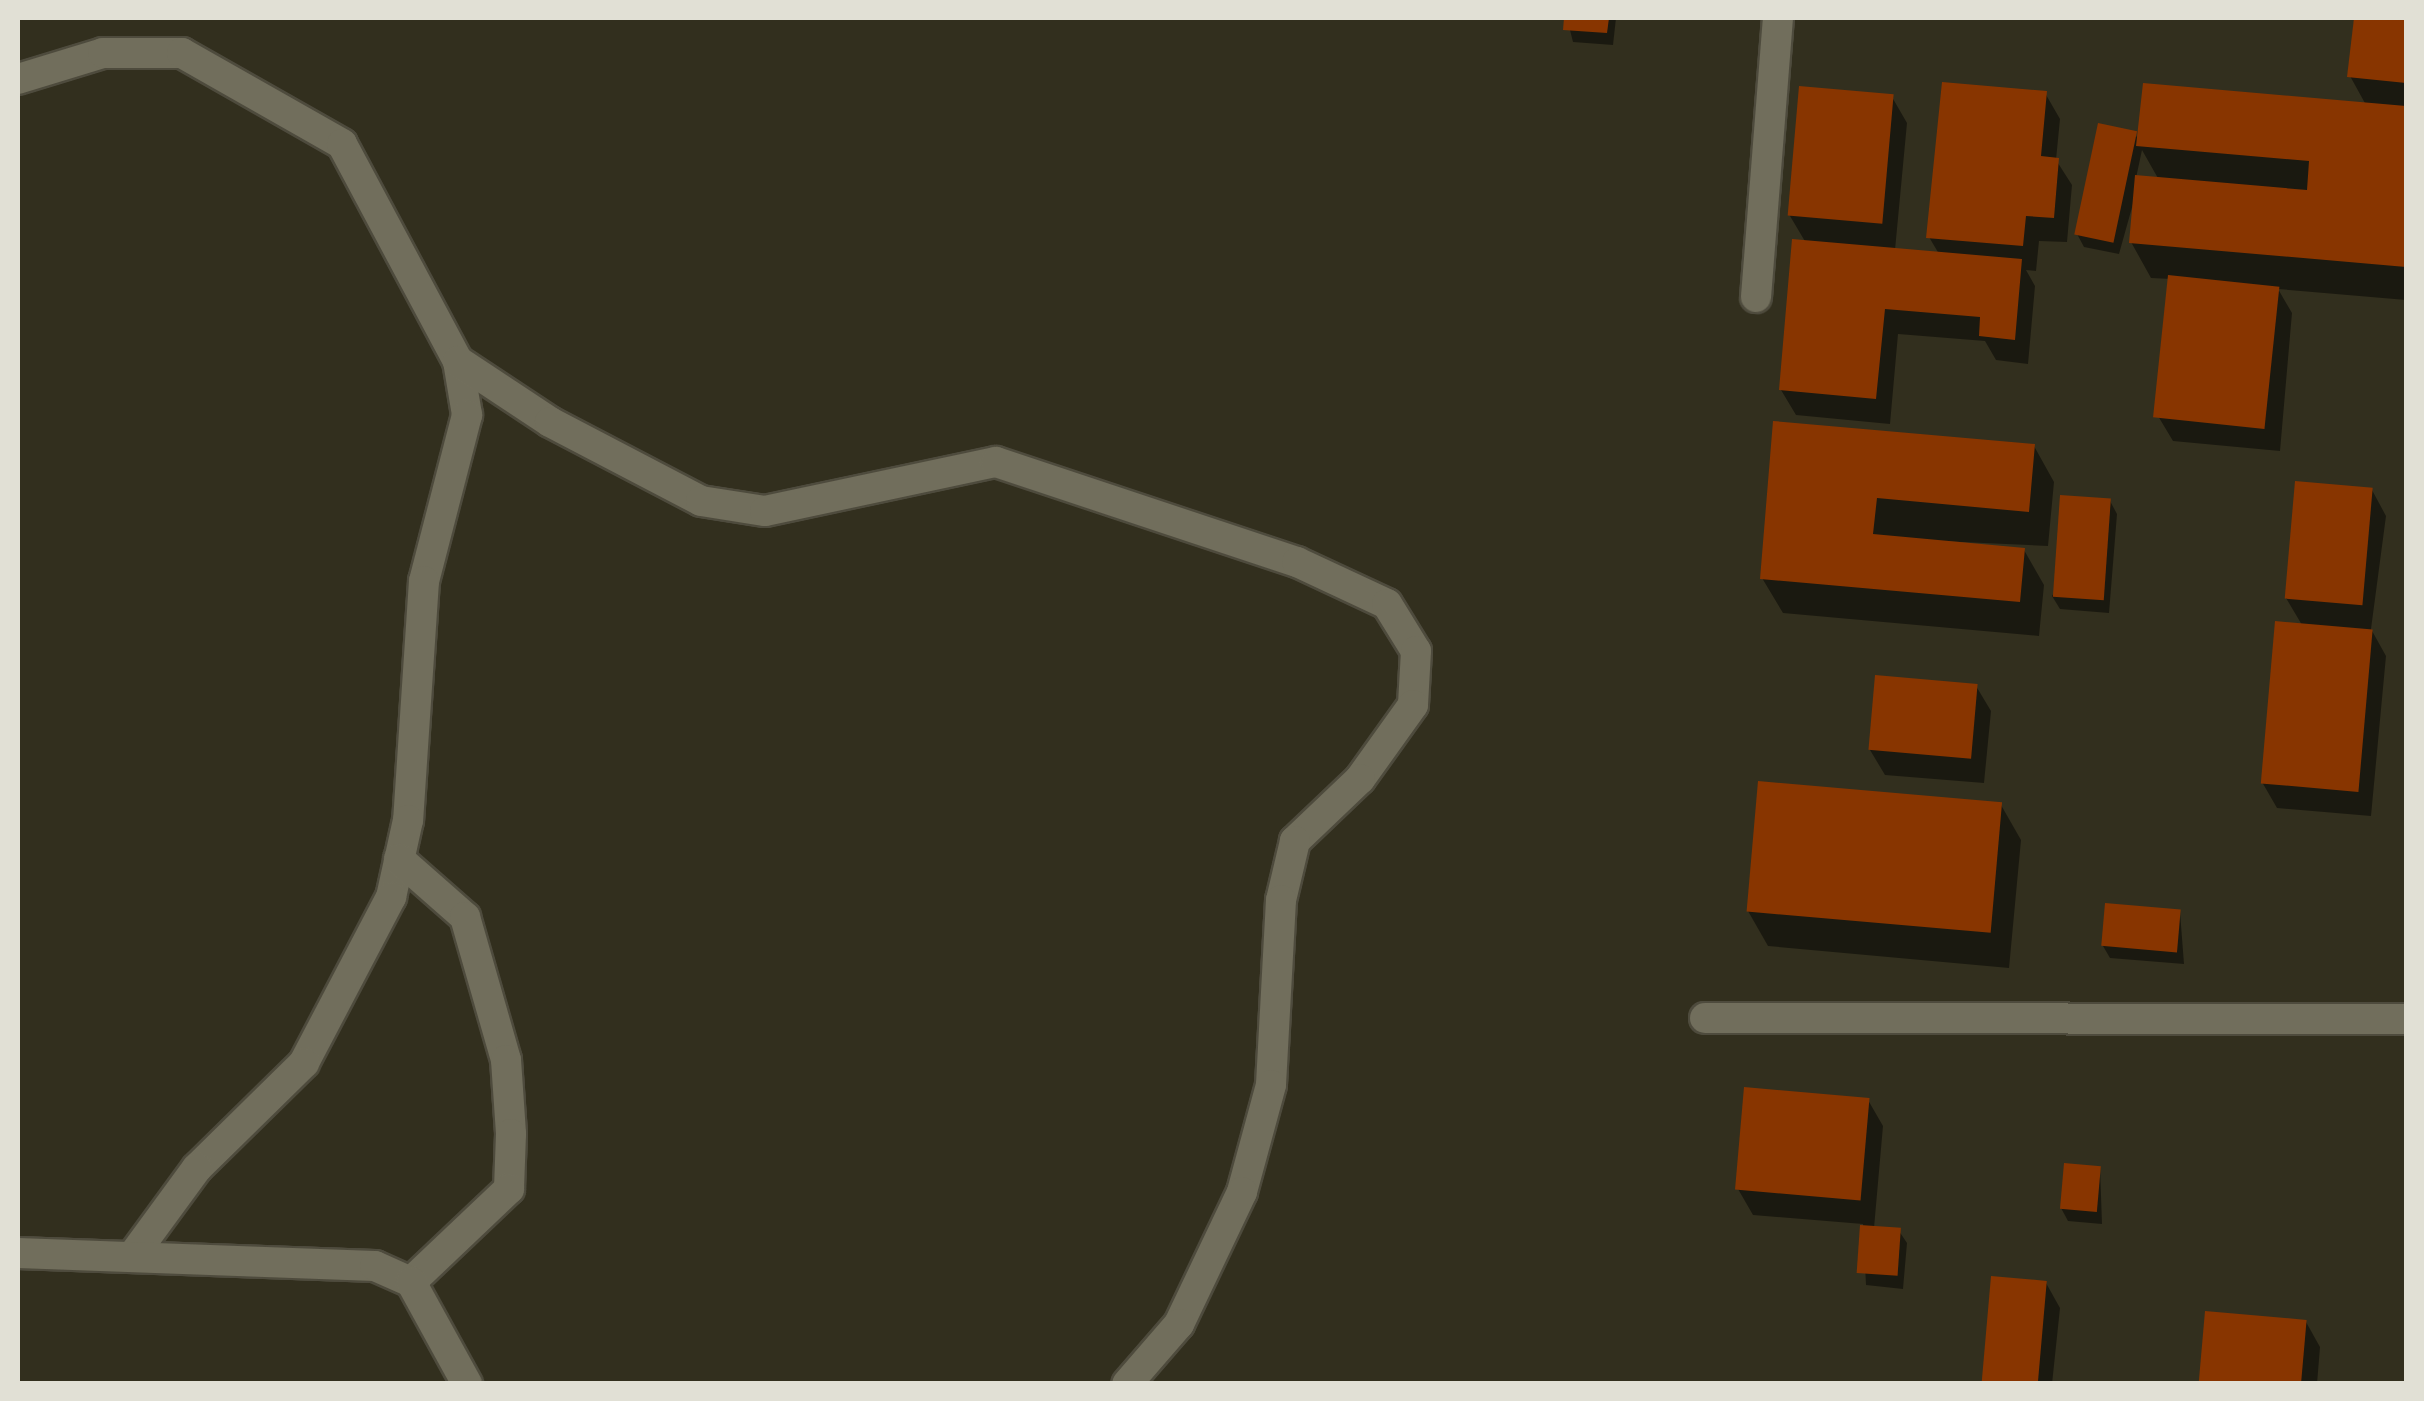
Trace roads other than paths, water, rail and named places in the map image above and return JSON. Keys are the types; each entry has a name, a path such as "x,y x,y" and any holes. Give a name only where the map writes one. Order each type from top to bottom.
{"street":[{"path":"1756,297 1778,18"},
{"path":"18,79 103,52 182,53 290,106 342,144 458,361 467,415 424,581 399,859 356,973 304,1064 197,1168 134,1254"},
{"path":"458,361 550,422 701,502 765,511 996,462 1297,562 1387,604 1416,651 1412,705 1360,779 1294,841 1281,900 1271,1086 1242,1192 1179,1324 1128,1384"},
{"path":"399,859 465,917 506,1060 511,1134 509,1189 410,1282"},
{"path":"1705,1018 2406,1019"},
{"path":"18,1253 134,1254 375,1266 410,1282 467,1384"}]}
